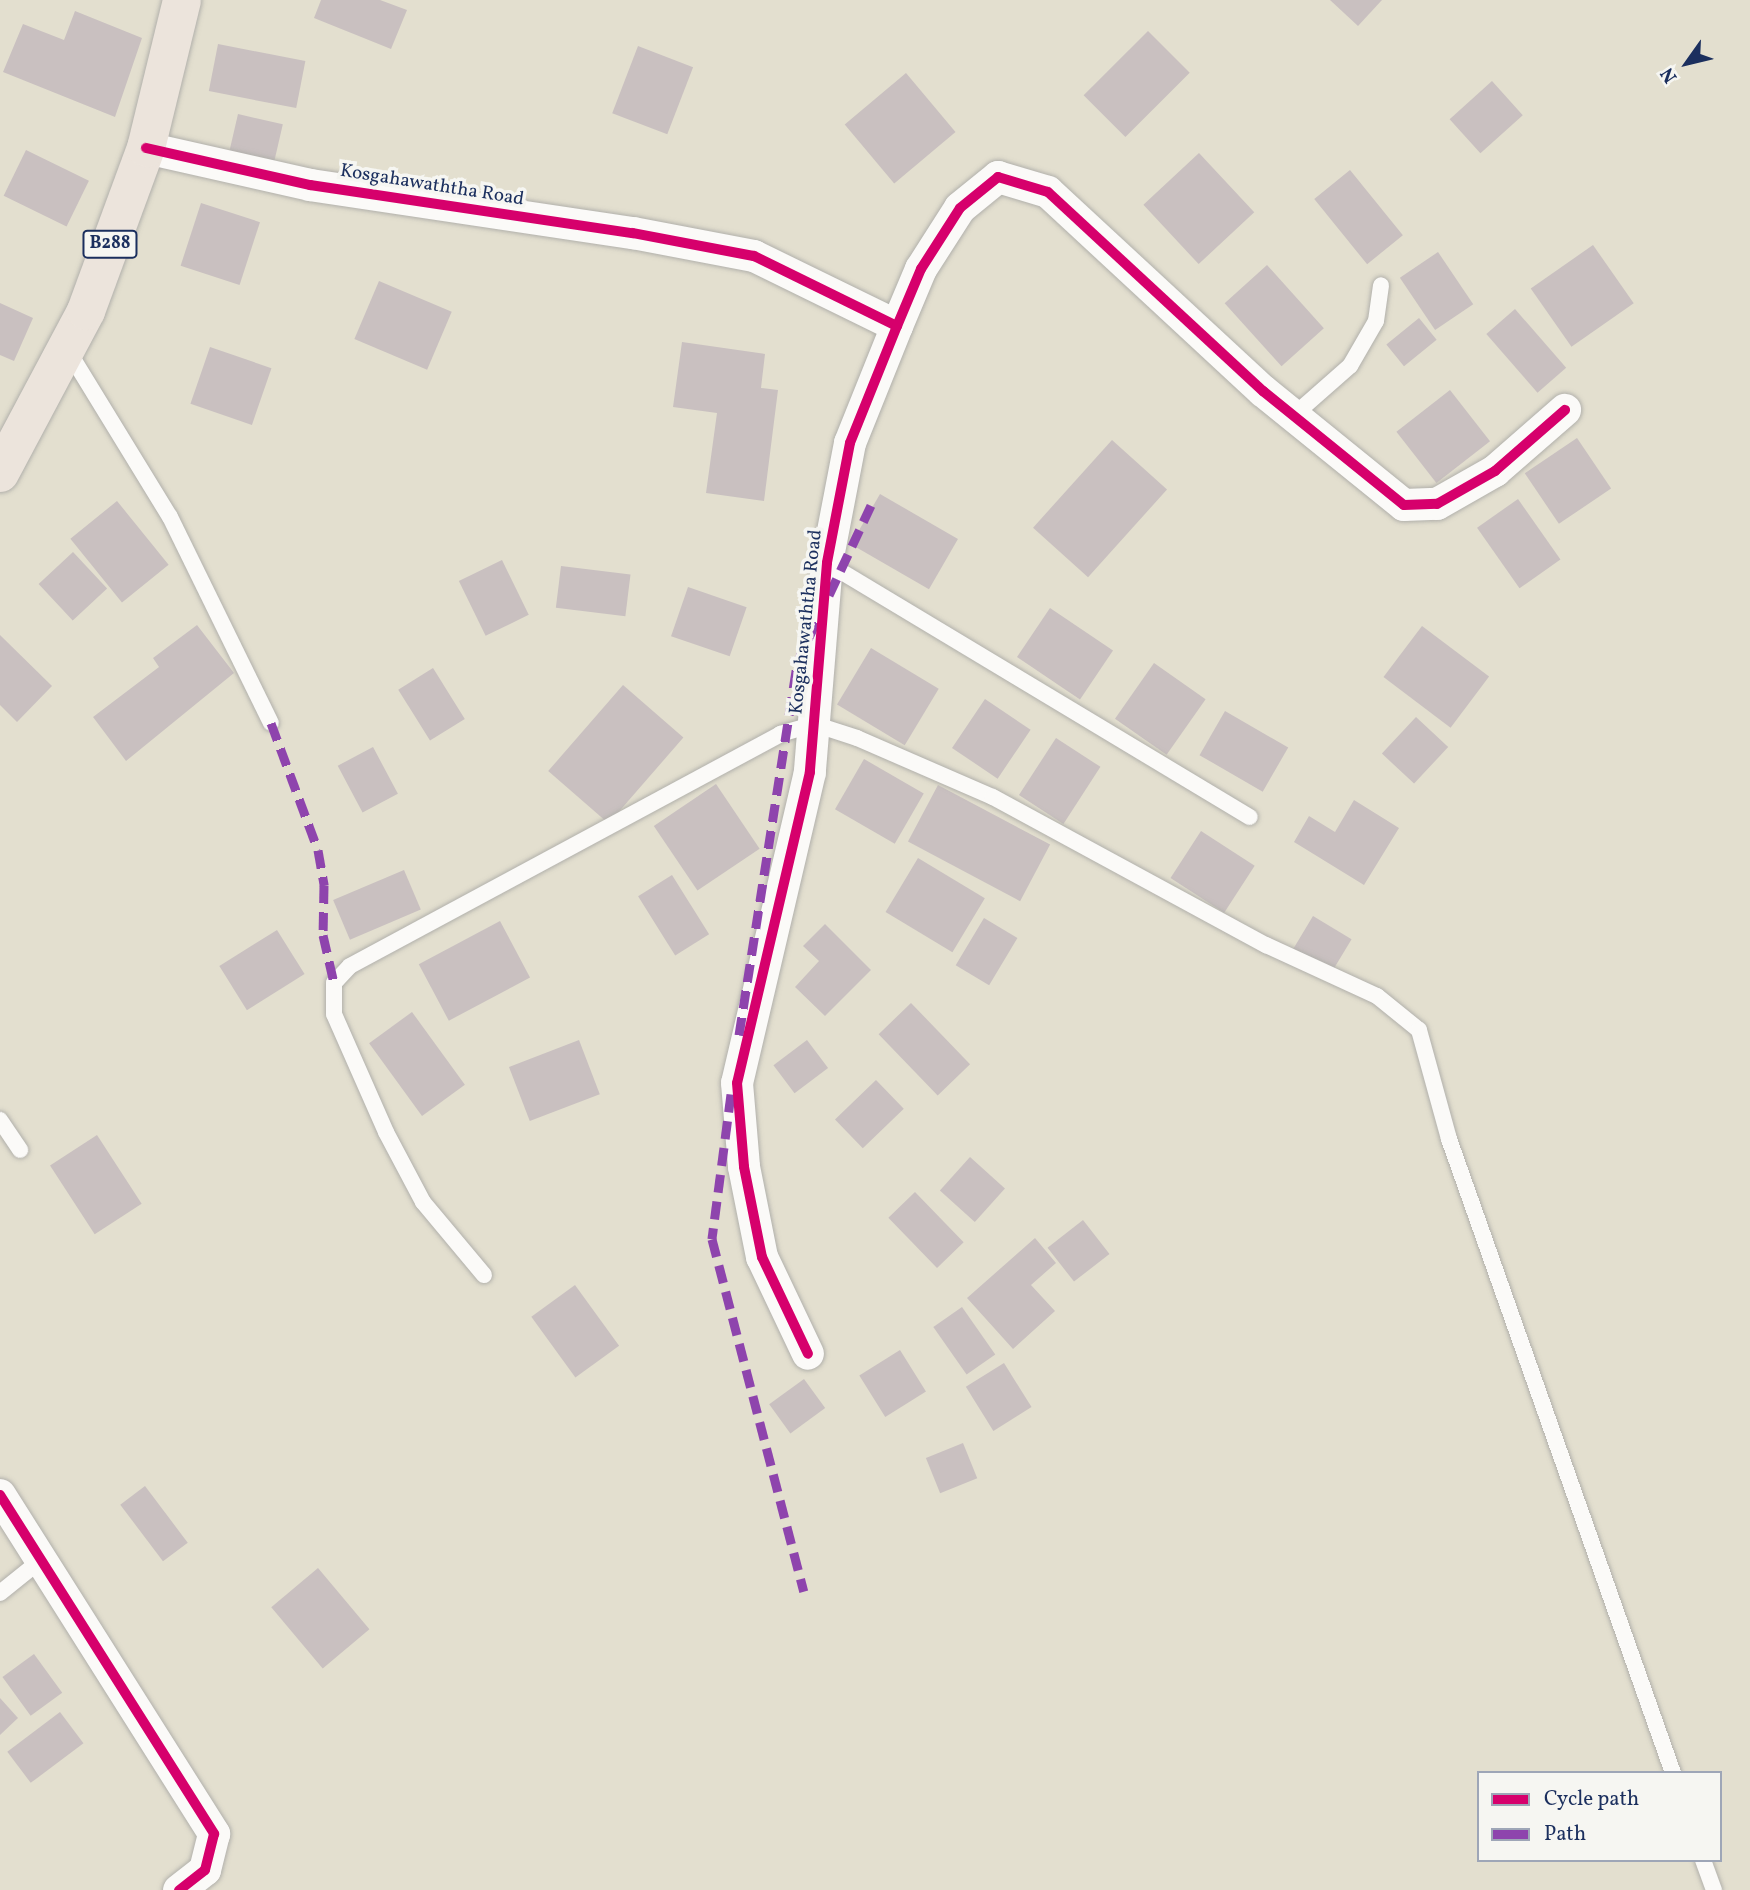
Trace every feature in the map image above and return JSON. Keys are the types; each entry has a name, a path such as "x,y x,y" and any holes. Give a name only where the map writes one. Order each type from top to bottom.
{"main road":[{"name":"B288","path":"0,473 67,349 146,148 181,0"}],"street":[{"name":"Kosgahawaththa Road","path":"146,148 310,185 633,233 754,256 898,326 850,443 827,562 814,724 790,874 737,1083 744,1167 762,1256 808,1354"},
{"path":"898,326 921,269 960,208 998,177 1048,192 1293,416 1404,505 1437,504 1495,471 1565,410"},
{"path":"0,1495 214,1834 205,1870 179,1890"}],"lane":[{"path":"1293,416 1350,366 1376,321 1381,285"},
{"path":"67,349 170,517 271,723"},
{"path":"827,562 1250,817"},
{"path":"484,1275 423,1202 386,1132 334,1014 334,983 351,966 401,938 477,902 780,734 814,724 993,797 1266,945 1377,996 1419,1030 1450,1139 1672,1771"},
{"path":"0,1120 20,1150"},
{"path":"0,1593 41,1560"},
{"path":"1704,1862 1714,1890"}],"building":[{"path":"321,0 380,0 407,10 391,49 314,18"},
{"path":"1330,0 1382,0 1358,26"},
{"path":"75,11 142,38 115,117 3,72 23,24 64,40"},
{"path":"1148,31 1190,73 1125,137 1084,95"},
{"path":"218,44 305,61 296,108 209,91"},
{"path":"638,46 693,67 667,134 612,113"},
{"path":"906,73 955,132 894,183 845,124"},
{"path":"1492,81 1523,115 1480,153 1450,119"},
{"path":"238,114 283,124 274,162 229,152"},
{"path":"26,150 89,181 67,227 4,196"},
{"path":"1199,153 1254,212 1199,264 1143,205"},
{"path":"1350,170 1403,235 1367,264 1314,199"},
{"path":"201,203 260,222 240,285 181,266"},
{"path":"1593,245 1634,303 1571,347 1531,289"},
{"path":"1438,252 1473,304 1435,330 1400,278"},
{"path":"1267,265 1324,328 1282,366 1225,303"},
{"path":"379,281 452,312 427,370 354,339"},
{"path":"0,303 33,318 14,361 0,355"},
{"path":"1515,309 1566,368 1537,393 1486,334"},
{"path":"1419,318 1437,340 1404,366 1386,344"},
{"path":"682,342 765,354 761,388 778,390 764,501 706,493 717,413 673,407"},
{"path":"210,347 271,368 252,425 190,404"},
{"path":"1450,390 1490,441 1436,483 1396,432"},
{"path":"1577,438 1611,489 1559,524 1525,473"},
{"path":"1112,440 1167,490 1088,577 1033,528"},
{"path":"880,494 958,539 929,589 851,544"},
{"path":"1518,499 1560,560 1519,588 1477,528"},
{"path":"117,501 169,565 122,602 70,539"},
{"path":"73,552 107,589 73,621 39,584"},
{"path":"502,560 529,615 486,636 459,581"},
{"path":"561,566 630,575 625,616 556,608"},
{"path":"688,587 747,607 730,656 671,636"},
{"path":"1050,608 1113,650 1080,699 1017,657"},
{"path":"197,625 234,673 126,761 93,717 159,667 153,658"},
{"path":"1422,626 1489,677 1451,728 1383,677"},
{"path":"0,635 52,686 17,722 0,705"},
{"path":"871,648 939,689 905,745 837,705"},
{"path":"1154,663 1206,699 1167,755 1115,719"},
{"path":"433,668 465,719 430,741 398,690"},
{"path":"623,685 683,737 609,824 548,771"},
{"path":"985,699 1031,730 998,779 952,748"},
{"path":"1225,711 1288,748 1263,792 1200,755"},
{"path":"1416,717 1448,747 1414,784 1382,754"},
{"path":"1056,738 1100,767 1063,824 1019,795"},
{"path":"373,747 398,794 363,813 338,766"},
{"path":"864,759 924,794 895,844 835,809"},
{"path":"716,784 760,849 697,891 654,826"},
{"path":"938,785 1050,845 1020,901 908,842"},
{"path":"1354,800 1399,828 1364,885 1294,842 1309,816 1335,832"},
{"path":"1201,831 1255,866 1224,913 1171,878"},
{"path":"918,858 985,898 952,952 886,912"},
{"path":"404,870 421,910 350,940 333,900"},
{"path":"672,875 709,934 675,956 638,896"},
{"path":"1313,916 1352,939 1331,973 1293,949"},
{"path":"984,918 1017,938 989,985 956,965"},
{"path":"500,921 530,978 449,1021 419,964"},
{"path":"825,924 871,970 825,1016 795,987 819,961 803,946"},
{"path":"277,930 305,974 247,1010 219,966"},
{"path":"911,1003 970,1064 938,1095 879,1034"},
{"path":"412,1012 465,1085 422,1116 369,1043"},
{"path":"579,1040 600,1094 530,1121 509,1067"},
{"path":"807,1040 828,1068 795,1093 773,1065"},
{"path":"876,1080 904,1109 863,1148 835,1120"},
{"path":"97,1135 142,1204 95,1234 50,1165"},
{"path":"970,1157 1005,1188 975,1222 940,1190"},
{"path":"915,1192 964,1242 937,1268 888,1218"},
{"path":"1083,1220 1109,1254 1074,1282 1048,1248"},
{"path":"1035,1238 1056,1263 1031,1285 1055,1311 1013,1349 967,1298"},
{"path":"575,1285 619,1346 575,1377 531,1317"},
{"path":"962,1307 995,1355 967,1375 933,1327"},
{"path":"900,1350 926,1392 885,1417 859,1375"},
{"path":"1004,1363 1032,1407 993,1431 966,1387"},
{"path":"804,1379 825,1408 790,1433 769,1404"},
{"path":"963,1443 977,1478 940,1493 926,1458"},
{"path":"145,1486 188,1543 163,1561 120,1505"},
{"path":"318,1568 369,1629 323,1668 271,1607"},
{"path":"34,1654 62,1693 31,1716 2,1677"},
{"path":"0,1698 18,1718 0,1735"},
{"path":"60,1712 83,1743 31,1783 7,1752"}],"marked path":[{"path":"829,595 875,497"},
{"path":"739,1035 797,663 817,620"},
{"path":"271,723 318,850 324,885 323,935 334,983"},
{"path":"731,1094 712,1239 804,1591"}],"cycle path":[{"path":"146,148 310,185 633,233 754,256 897,326 850,443 827,563 810,772 737,1083 744,1167 762,1257 808,1354"},
{"path":"897,326 921,269 960,208 998,177 1048,192 1263,391 1404,505 1437,504 1495,471 1565,410"},
{"path":"0,1495 214,1834 205,1870 179,1890"}]}
